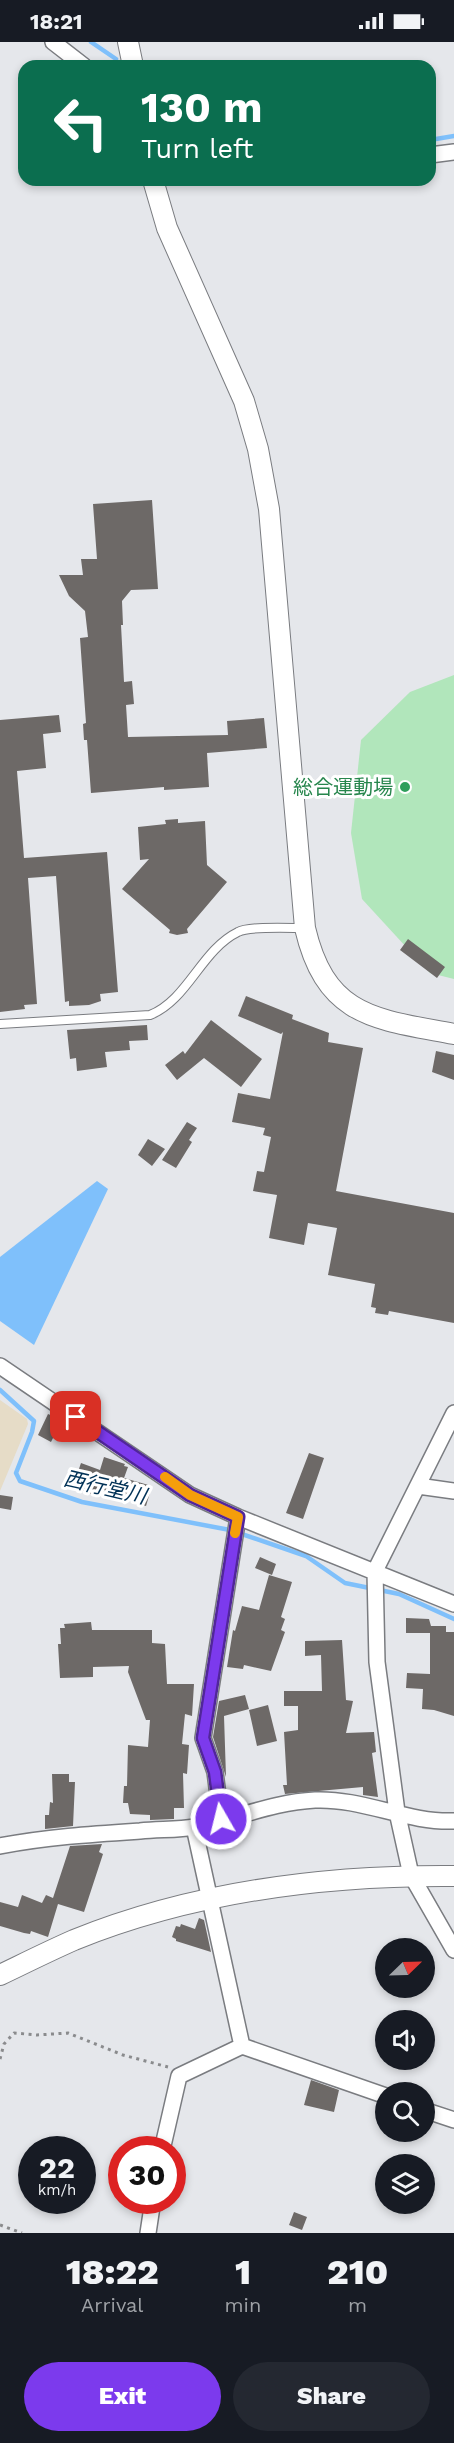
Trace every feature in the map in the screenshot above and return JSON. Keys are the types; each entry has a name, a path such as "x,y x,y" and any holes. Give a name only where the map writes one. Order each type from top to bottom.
{"street":[{"path":"53,42 76,60"},
{"path":"128,42 132,60"},
{"path":"436,154 454,152"},
{"path":"155,186 167,228 244,400 258,449 269,509 305,928 309,946 325,980 345,1003 377,1019 454,1034"},
{"path":"0,1366 236,1527 375,1583 454,1604"},
{"path":"454,1413 418,1486 375,1583 376,1662 396,1812 411,1875 454,1950"},
{"path":"418,1486 454,1491"},
{"path":"221,1819 215,1772 203,1738 236,1527"},
{"path":"0,1846 85,1835 194,1827 221,1819 315,1800 349,1803 396,1812 414,1820 454,1821"},
{"path":"194,1827 242,2046"},
{"path":"0,1975 75,1940 146,1915 210,1898 337,1878 454,1875"},
{"path":"165,2136 179,2076 242,2046 375,2092"},
{"path":"435,2114 454,2120"},
{"path":"148,2233 151,2214"}],"lane":[{"path":"0,1024 150,1015 165,1009 216,950 239,931 305,928"}],"path":[{"path":"0,2059 4,2044 14,2033 37,2035 68,2033 123,2055 184,2072"},
{"path":"0,2225 22,2233"}],"shaded area":[{"path":"0,1400 27,1419 28,1424 0,1491"}],"green space":[{"name":"総合運動場","path":"454,675 454,979 430,973 362,899 351,833 361,740 410,692"}],"water":[{"path":"97,1181 108,1189 34,1345 0,1321 0,1257"}],"building":[{"path":"152,500 158,589 131,590 122,601 124,682 132,681 134,704 126,705 128,737 228,735 227,721 264,718 267,748 207,753 209,787 164,790 164,787 91,793 87,740 84,740 83,724 86,723 80,638 88,637 85,611 69,596 59,575 83,575 81,559 97,559 93,504"},
{"path":"59,715 61,732 43,734 46,768 17,771 24,858 107,852 118,992 100,994 101,1001 89,1005 69,1006 69,1001 65,1002 56,876 28,878 37,1004 24,1005 25,1009 0,1012 0,720"},
{"path":"178,819 178,823 205,821 207,865 227,882 187,929 188,933 177,935 169,933 170,930 122,889 149,859 140,860 138,827 166,824 165,820"},
{"path":"408,939 445,967 437,978 400,950"},
{"path":"246,996 293,1015 292,1019 329,1033 328,1042 363,1048 336,1191 454,1213 454,1323 389,1311 388,1315 375,1313 376,1308 371,1307 375,1284 328,1275 337,1228 308,1223 304,1245 269,1238 277,1195 253,1191 257,1171 264,1172 271,1137 263,1135 265,1128 232,1122 238,1093 270,1099 283,1032 281,1034 238,1016"},
{"path":"211,1020 262,1059 241,1087 204,1058 177,1080 165,1065 183,1051 185,1054"},
{"path":"147,1025 148,1040 129,1041 130,1050 105,1052 107,1067 77,1071 76,1058 70,1059 67,1030"},
{"path":"436,1051 454,1055 454,1080 432,1072"},
{"path":"187,1122 197,1128 189,1140 192,1142 176,1168 162,1160"},
{"path":"148,1139 165,1149 152,1166 138,1155"},
{"path":"48,1414 62,1420 51,1442 38,1435"},
{"path":"309,1453 324,1458 303,1519 286,1513"},
{"path":"104,1457 128,1467 124,1478 152,1486 146,1506 132,1502 133,1499 101,1489 98,1496 72,1489 81,1463 100,1470"},
{"path":"0,1495 13,1497 11,1510 0,1508"},
{"path":"260,1557 276,1564 272,1575 255,1568"},
{"path":"269,1575 292,1582 281,1617 285,1619 281,1630 285,1632 271,1671 244,1665 243,1669 227,1667 233,1630 235,1631 242,1606 259,1610"},
{"path":"406,1618 429,1619 431,1626 446,1626 446,1632 454,1632 454,1716 422,1709 423,1689 406,1688 407,1673 430,1674 430,1633 406,1633"},
{"path":"91,1622 92,1630 152,1630 152,1643 165,1644 167,1684 194,1684 192,1716 185,1714 182,1744 189,1745 187,1774 183,1773 184,1808 174,1808 174,1819 150,1820 150,1815 130,1814 128,1803 123,1803 124,1786 127,1786 128,1745 148,1747 150,1720 146,1720 128,1672 129,1666 93,1667 93,1677 60,1678 58,1644 61,1644 60,1628 65,1628 64,1624"},
{"path":"342,1640 346,1700 353,1701 346,1733 374,1732 376,1752 372,1753 378,1797 363,1795 363,1787 285,1794 283,1785 287,1785 284,1732 298,1730 298,1706 284,1706 284,1691 322,1691 321,1655 305,1656 305,1641"},
{"path":"245,1695 249,1709 224,1716 226,1777 213,1737 219,1701"},
{"path":"268,1705 277,1741 257,1746 249,1710"},
{"path":"52,1774 69,1774 69,1782 75,1782 73,1826 45,1829 45,1815 49,1815 50,1802 53,1803"},
{"path":"102,1844 99,1852 103,1854 84,1912 58,1904 48,1937 31,1931 30,1934 0,1926 0,1902 18,1907 22,1895 42,1903 46,1895 53,1898 70,1846"},
{"path":"199,1918 204,1920 211,1952 176,1941 172,1937 176,1926 180,1927 181,1924 195,1929"},
{"path":"311,2080 339,2090 334,2112 304,2105"},
{"path":"294,2212 307,2217 302,2230 289,2225"}],"waterway":[{"path":"91,42 116,59"},
{"path":"436,139 454,136"},
{"name":"西行堂川","path":"0,1390 34,1421 16,1473 20,1481 82,1502 230,1530 306,1556 345,1583 399,1594 454,1619"}],"slow traffic":[{"path":"165,1477 190,1495 238,1517 235,1533"}],"place":[{"name":"総合運動場","path":"405,787"}],"route":[{"path":"76,1417 190,1495 238,1517 203,1738 215,1772 221,1819"}]}
